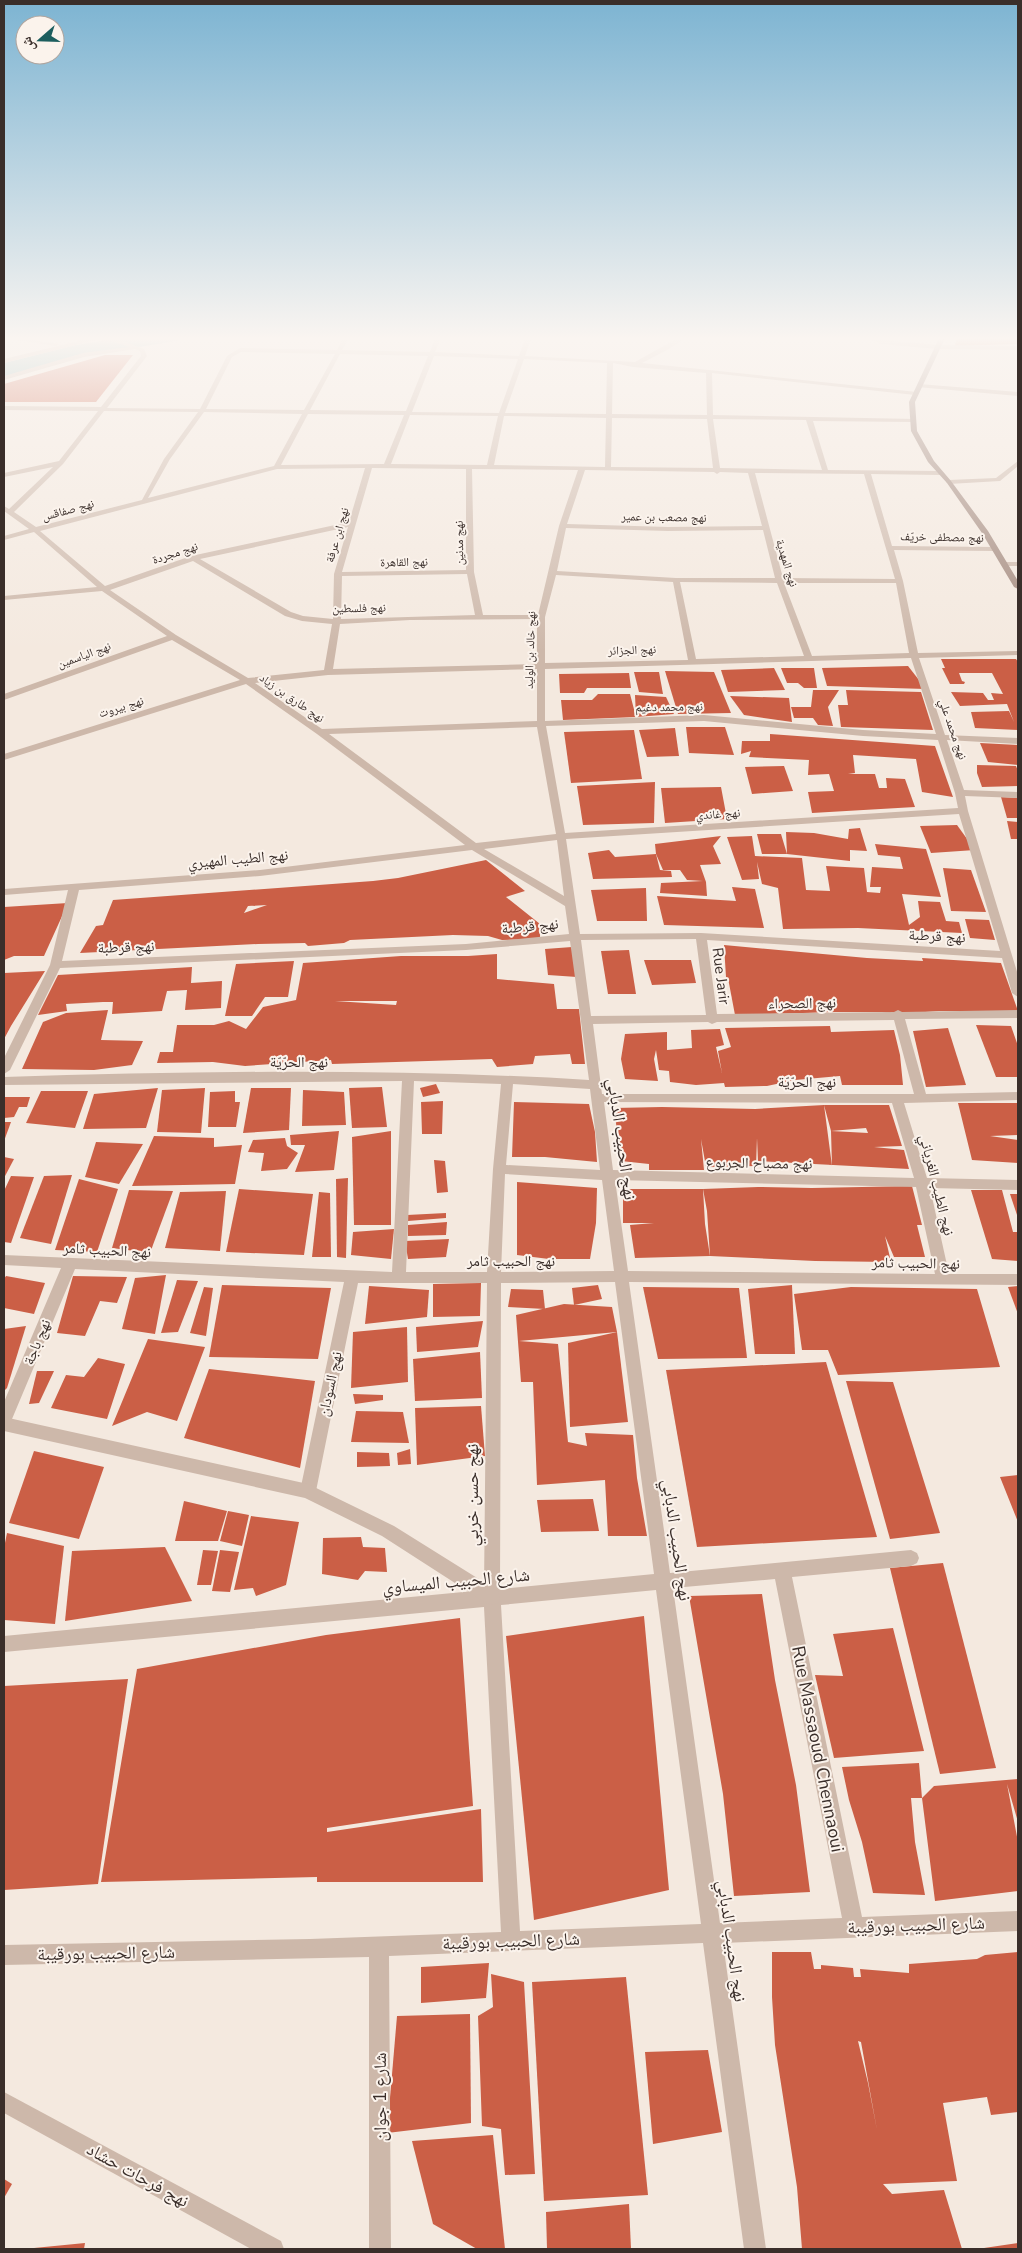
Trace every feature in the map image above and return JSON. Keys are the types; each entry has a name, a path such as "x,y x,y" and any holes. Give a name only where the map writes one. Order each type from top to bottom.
{"main road":[{"path":"919,441 1005,564 1018,587"}],"street":[{"path":"7,510 62,464 79,441"},
{"path":"145,501 145,497 167,459 180,441"},
{"path":"277,467 291,441"},
{"path":"387,466 396,441"},
{"path":"490,467 496,441"},
{"path":"608,441 608,470"},
{"path":"713,441 717,472"},
{"path":"816,441 826,473"},
{"path":"949,482 998,480 1018,463"},
{"path":"4,475 62,464"},
{"name":"نهج ابن عرفة","path":"328,672 337,621 338,574 369,466"},
{"name":"نهج صفاقس","path":"4,538 277,467 387,466 717,472 940,473"},
{"name":"نهج مدنين","path":"469,467 470,572 479,617"},
{"name":"نهج خالد بن الوليد","path":"561,836 541,723 541,617 554,573 562,526 582,469"},
{"name":"نهج المهدية","path":"750,472 780,581 809,659"},
{"name":"نهج محمد علي","path":"867,473 899,581 914,656 960,793 1018,993"},
{"name":"نهج طارق بن زياد","path":"7,510 35,530 104,589 173,637 247,681 320,732 474,847 570,904"},
{"name":"نهج مجردة","path":"4,598 104,589 194,558 258,542 352,524"},
{"name":"نهج مصعب بن عمير","path":"562,526 668,529 765,528"},
{"name":"نهج مصطفى خريّف","path":"890,548 994,549"},
{"name":"نهج فلسطين","path":"194,558 288,614 303,618 337,621 541,617"},
{"path":"1005,564 1018,564"},
{"name":"نهج القاهرة","path":"338,574 470,572"},
{"path":"554,573 676,580 899,581"},
{"path":"676,580 692,660"},
{"name":"نهج الياسمين","path":"4,697 173,637"},
{"name":"نهج الجزائر","path":"247,681 328,672 692,660 809,659 1018,653"},
{"name":"نهج بيروت","path":"4,758 247,681"},
{"name":"نهج محمد دغيم","path":"320,732 541,723 718,719 943,738 1018,741"},
{"path":"960,793 1018,795"},
{"name":"نهج غاندي","path":"474,847 561,836 964,811"},
{"name":"نهج الحبيب الدبابي","path":"561,836 755,2249"},
{"name":"نهج الطيب المهيري","path":"4,892 260,873 474,847"},
{"path":"4,1070 56,965 74,888"},
{"name":"نهج قرطبة","path":"56,965 466,947 575,937 701,936 1006,955"},
{"name":"Rue Jarir","path":"701,936 712,1020"},
{"path":"898,1014 921,1098"},
{"name":"نهج الصحراء","path":"586,1020 712,1020 898,1014 1018,1014"},
{"path":"399,1277 408,1077"},
{"name":"نهج الحرّيّة","path":"4,1080 507,1078 596,1092 897,1098 1018,1096"},
{"name":"نهج حسن خربي","path":"507,1078 499,1169 494,1278 492,1597 511,1941"},
{"name":"نهج الطيب الغرياني","path":"897,1098 922,1183 943,1279"},
{"name":"نهج مصباح الجربوع","path":"499,1169 607,1175 1018,1185"},
{"name":"نهج الحبيب ثامر","path":"4,1260 352,1277 494,1278 621,1276 1018,1280"},
{"name":"نهج باجة","path":"4,1419 70,1264"},
{"name":"نهج السودان","path":"308,1491 352,1277"},
{"path":"4,1424 308,1491 388,1531 492,1597"},
{"name":"شارع الحبيب الميساوي","path":"4,1644 911,1558"},
{"name":"Rue Massaoud Chennaoui","path":"782,1570 854,1927"},
{"name":"شارع الحبيب بورقيبة","path":"4,1955 379,1946 1018,1921"},
{"name":"شارع 1 جوان","path":"379,1946 380,2249"},
{"name":"نهج فرحات حشاد","path":"4,2102 273,2249"}],"building":[{"path":"941,659 1016,659 1018,662 1018,730 975,728 971,712 1009,711 1014,722 1007,704 960,706 951,692 983,693 988,700 994,700 991,693 1003,694 992,673 959,673 962,681 965,682 964,684 950,684 942,668 945,668"},
{"path":"908,666 926,689 827,686 822,668"},
{"path":"774,668 785,690 728,692 721,670"},
{"path":"781,668 814,668 817,688 804,688 798,683 787,683"},
{"path":"665,671 714,672 731,713 678,714"},
{"path":"634,672 659,672 663,694 639,692"},
{"path":"629,673 631,688 587,688 584,693 560,693 559,674"},
{"path":"813,690 839,690 828,707 833,726 818,725 813,718 794,718 791,707 811,707"},
{"path":"846,690 921,692 933,730 841,727 838,705 848,705"},
{"path":"598,694 630,694 636,717 563,720 561,700 592,700"},
{"path":"635,695 666,697 674,714 636,717"},
{"path":"730,696 789,698 792,722 744,715"},
{"path":"686,727 725,727 734,755 689,753"},
{"path":"675,728 679,756 647,757 639,730"},
{"path":"634,730 642,779 571,783 564,732"},
{"path":"770,734 935,746 953,797 922,792 916,759 853,755 855,773 848,774 875,774 879,788 887,788 886,778 905,779 915,807 812,813 808,792 834,791 829,774 808,775 809,760 749,757 751,751 741,754 742,741 770,741"},
{"path":"980,743 1018,745 1018,765 988,762"},
{"path":"977,765 1016,766 1018,786 982,787 977,773"},
{"path":"784,766 793,791 752,794 745,767"},
{"path":"655,782 654,823 583,825 577,786"},
{"path":"721,787 727,819 665,823 661,788"},
{"path":"1001,797 1018,798 1018,818 1007,818"},
{"path":"1007,821 1018,822 1018,839 1011,839"},
{"path":"957,825 975,850 931,853 920,826"},
{"path":"860,828 867,851 850,850 850,861 787,854 786,832 814,833 848,839 849,829"},
{"path":"757,834 781,834 787,854 762,854"},
{"path":"721,836 713,846 721,864 700,865 706,882 707,896 660,893 661,883 703,881 687,880 680,870 663,870 656,854 655,844"},
{"path":"752,836 755,856 802,858 806,890 830,891 826,866 864,868 867,892 880,893 881,887 870,887 872,867 903,869 900,857 878,855 875,844 926,849 941,897 902,894 909,925 920,917 918,901 940,902 946,921 959,922 962,933 858,928 783,929 778,888 762,884 757,862 759,879 742,880 727,837"},
{"path":"609,850 615,857 656,854 660,870 671,871 672,877 593,879 588,853"},
{"path":"486,860 525,891 506,897 540,924 540,939 502,940 488,936 453,935 350,940 344,943 308,946 305,943 258,944 80,953 96,926 103,925 113,900 398,878","holes":["267,905 244,913 248,906"]},
{"path":"943,868 971,870 986,912 951,911"},
{"path":"732,887 755,889 764,928 664,925 657,896 736,901"},
{"path":"646,888 647,921 597,921 591,890"},
{"path":"68,903 44,956 14,956 4,960 4,907"},
{"path":"965,919 989,920 995,940 970,938"},
{"path":"724,945 867,958 923,961 922,958 1001,963 1018,1011 939,1011 898,1014 835,1012 735,1015 728,978 726,977"},
{"path":"572,947 577,977 548,975 545,949"},
{"path":"629,950 636,994 608,994 601,951"},
{"path":"497,954 497,979 554,984 557,1009 579,1009 585,1064 572,1064 570,1054 535,1056 533,1064 497,1067 492,1059 332,1064 331,1060 245,1066 213,1062 157,1063 160,1052 173,1052 177,1025 214,1025 229,1021 246,1029 263,1007 296,1000 303,963 401,956","holes":["335,1001 397,1001 396,1005"]},
{"path":"644,960 691,960 696,983 652,985"},
{"path":"294,961 288,997 265,997 252,1016 225,1016 236,964"},
{"path":"192,967 191,983 222,981 221,1008 185,1010 187,990 167,991 162,1011 112,1014 113,1002 103,1002 66,1004 67,1011 38,1015 58,975"},
{"path":"45,971 11,1026 4,1039 4,973"},
{"path":"108,1010 101,1040 143,1041 132,1065 94,1070 22,1069 43,1022 66,1013"},
{"path":"976,1025 1011,1026 1018,1046 1018,1077 996,1077"},
{"path":"830,1026 831,1032 894,1030 900,1055 903,1085 842,1085 840,1076 795,1080 767,1086 725,1087 724,1083 696,1085 670,1082 669,1071 659,1070 656,1050 654,1059 658,1081 625,1079 621,1059 625,1034 667,1032 667,1050 692,1048 691,1030 720,1029 724,1045 716,1047 722,1073 718,1051 731,1047 725,1028"},
{"path":"948,1028 966,1085 926,1087 913,1031"},
{"path":"436,1084 440,1093 423,1097 420,1088"},
{"path":"382,1087 387,1127 352,1128 349,1088"},
{"path":"158,1088 146,1128 83,1129 94,1094"},
{"path":"205,1088 201,1133 157,1132 162,1090"},
{"path":"251,1088 291,1088 289,1130 243,1133"},
{"path":"303,1090 344,1092 346,1125 302,1126"},
{"path":"41,1091 88,1091 75,1128 26,1123"},
{"path":"235,1091 235,1102 240,1102 236,1127 208,1127 210,1092"},
{"path":"4,1097 30,1097 27,1107 19,1107 14,1117 4,1118"},
{"path":"443,1101 442,1134 422,1134 421,1102"},
{"path":"514,1102 589,1104 595,1132 597,1162 545,1157 512,1157"},
{"path":"958,1103 1018,1103 1018,1135 990,1136 1018,1140 1018,1163 972,1160"},
{"path":"824,1105 832,1165 758,1161 757,1138 756,1166 706,1167 701,1139 704,1170 649,1170 649,1164 621,1161 614,1108 755,1109"},
{"path":"824,1105 889,1105 902,1146 874,1147 904,1150 909,1169 832,1165 831,1131","holes":["866,1128 868,1133 831,1131"]},
{"path":"4,1122 11,1122 4,1141"},
{"path":"339,1131 334,1170 295,1172 305,1145 291,1145 290,1135"},
{"path":"391,1131 391,1225 354,1225 352,1137"},
{"path":"154,1136 214,1138 214,1147 242,1145 235,1184 132,1186"},
{"path":"285,1138 287,1146 298,1153 287,1169 261,1171 264,1153 248,1152 253,1140"},
{"path":"96,1142 143,1144 119,1184 85,1177"},
{"path":"4,1157 14,1159 4,1178"},
{"path":"434,1160 445,1161 448,1192 437,1193"},
{"path":"72,1175 51,1244 20,1238 44,1176"},
{"path":"11,1176 34,1177 11,1243 4,1242 4,1191"},
{"path":"348,1178 346,1258 337,1257 336,1179"},
{"path":"79,1179 118,1189 97,1252 55,1250"},
{"path":"517,1182 597,1188 596,1223 590,1259 549,1259 517,1255"},
{"path":"912,1186 922,1225 917,1225 925,1257 894,1257 885,1236 891,1262 815,1261 710,1256 707,1211 703,1189"},
{"path":"239,1189 313,1194 304,1255 226,1252"},
{"path":"623,1189 703,1189 705,1224 710,1256 635,1258 630,1225 654,1223 623,1223"},
{"path":"129,1190 173,1191 150,1253 112,1248"},
{"path":"971,1190 1002,1190 1013,1232 1018,1232 1018,1261 992,1259"},
{"path":"226,1191 220,1251 165,1248 180,1192"},
{"path":"319,1192 330,1193 331,1257 312,1257"},
{"path":"1010,1194 1018,1194 1018,1218"},
{"path":"446,1213 446,1218 408,1221 407,1215"},
{"path":"447,1222 446,1235 408,1236 408,1225"},
{"path":"394,1229 391,1259 351,1255 353,1232"},
{"path":"449,1239 446,1257 408,1259 405,1241"},
{"path":"166,1275 155,1334 122,1329 135,1278"},
{"path":"6,1276 45,1283 34,1314 4,1308 4,1279"},
{"path":"73,1276 127,1277 117,1303 100,1301 85,1336 57,1333"},
{"path":"177,1280 198,1281 178,1332 161,1333"},
{"path":"481,1283 480,1316 433,1317 433,1284"},
{"path":"222,1285 331,1288 318,1359 209,1357"},
{"path":"598,1285 602,1299 574,1305 572,1288"},
{"path":"792,1285 795,1354 755,1354 748,1289"},
{"path":"369,1286 429,1290 427,1317 365,1324"},
{"path":"1018,1286 1018,1314 1008,1287"},
{"path":"204,1287 213,1288 206,1336 190,1333"},
{"path":"643,1287 739,1288 747,1358 658,1359"},
{"path":"851,1287 977,1289 1000,1367 838,1375 828,1350 802,1350 794,1294"},
{"path":"511,1289 543,1290 545,1309 508,1307"},
{"path":"564,1304 612,1307 617,1332 519,1341 558,1344 568,1442 587,1446 585,1433 633,1435 637,1478 647,1536 608,1536 605,1480 537,1485 533,1382 521,1382 516,1315"},
{"path":"483,1321 478,1347 417,1352 416,1327"},
{"path":"26,1326 7,1388 4,1391 4,1329"},
{"path":"407,1327 408,1382 351,1388 353,1332"},
{"path":"617,1332 628,1422 570,1427 568,1343"},
{"path":"148,1339 205,1347 177,1421 147,1412 112,1426"},
{"path":"480,1352 482,1398 415,1401 413,1359"},
{"path":"98,1358 125,1364 107,1419 51,1408 66,1375 84,1377"},
{"path":"826,1362 877,1537 697,1547 666,1370"},
{"path":"209,1369 315,1381 300,1468 184,1438"},
{"path":"37,1371 54,1371 39,1403 29,1404"},
{"path":"846,1381 893,1382 940,1533 890,1539"},
{"path":"353,1394 383,1395 383,1400 355,1404"},
{"path":"481,1406 485,1456 417,1465 415,1408"},
{"path":"356,1411 403,1412 409,1443 351,1442"},
{"path":"410,1449 411,1464 398,1465 397,1453"},
{"path":"34,1451 104,1467 79,1539 9,1523"},
{"path":"357,1452 389,1453 390,1466 357,1467"},
{"path":"1018,1475 1018,1522 1000,1477"},
{"path":"593,1499 599,1531 541,1532 537,1500"},
{"path":"184,1501 227,1511 218,1541 175,1541"},
{"path":"228,1511 249,1515 242,1546 220,1541"},
{"path":"251,1516 299,1522 286,1585 256,1596 253,1588 234,1590"},
{"path":"7,1533 64,1546 55,1624 4,1620 4,1548"},
{"path":"361,1537 363,1547 385,1548 387,1572 365,1571 358,1580 322,1574 323,1538"},
{"path":"165,1547 192,1601 65,1621 72,1551"},
{"path":"203,1550 218,1551 211,1585 197,1585"},
{"path":"220,1550 239,1552 230,1592 212,1591"},
{"path":"943,1563 996,1768 940,1774 890,1568"},
{"path":"762,1594 775,1680 796,1785 810,1892 734,1896 723,1794 689,1596"},
{"path":"644,1616 669,1890 534,1920 506,1636"},
{"path":"460,1618 473,1806 327,1828 327,1832 481,1809 483,1882 317,1882 317,1877 101,1882 137,1669 326,1635"},
{"path":"893,1628 924,1751 834,1758 815,1675 843,1676 833,1634"},
{"path":"128,1679 98,1884 4,1890 4,1686"},
{"path":"919,1763 922,1798 911,1798 915,1842 925,1895 873,1893 862,1842 849,1800 842,1767"},
{"path":"1018,1779 1018,1822 1007,1784 1018,1842 1018,1891 935,1901 922,1798 934,1786"},
{"path":"772,1952 811,1952 814,1969 821,1969 821,1965 853,1968 854,1977 861,1977 860,1969 909,1973 909,1964 977,1959 985,1955 1018,1952 1018,2112 991,2115 987,2097 943,2103 957,2181 883,2184 892,2194 944,2190 962,2249 802,2249 797,2187 775,2045","holes":["858,2041 861,2042 877,2130"]},
{"path":"489,1963 486,1998 421,2003 421,1967"},
{"path":"491,1974 524,1982 535,2174 505,2175 501,2129 482,2126 478,2016 493,2007"},
{"path":"626,1977 648,2195 544,2201 532,1982"},
{"path":"470,2014 471,2123 387,2133 397,2016"},
{"path":"708,2050 722,2132 653,2144 645,2052"},
{"path":"493,2135 505,2249 477,2249 433,2224 412,2141"},
{"path":"4,2179 12,2184 4,2198"},
{"path":"629,2204 631,2249 547,2249 546,2212"},
{"path":"85,2243 84,2249 34,2249 34,2248"},
{"path":"1018,2243 1018,2249 984,2249 984,2248"}]}
